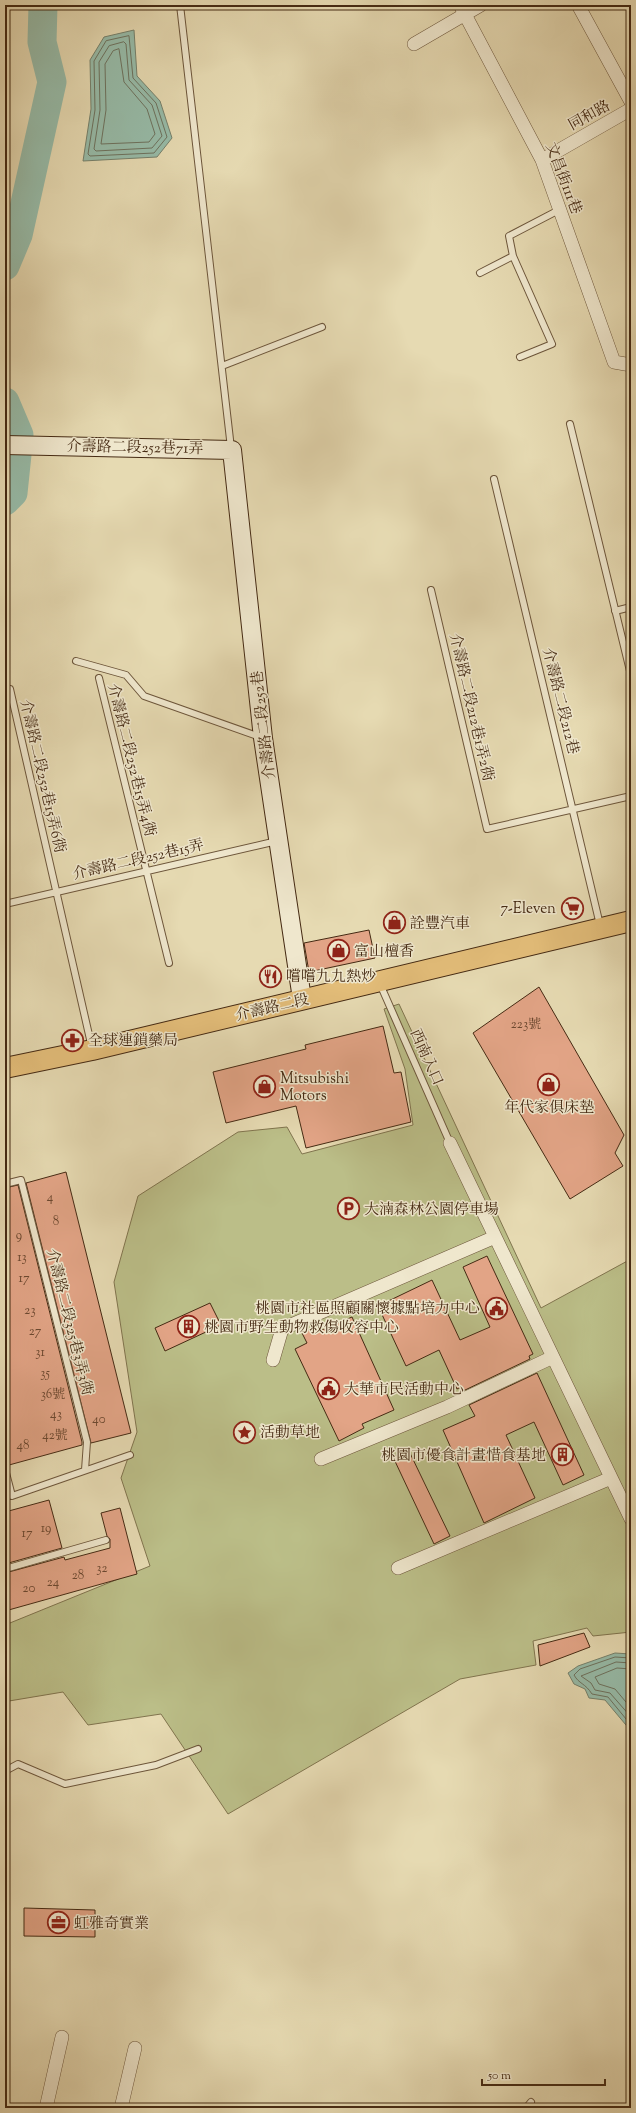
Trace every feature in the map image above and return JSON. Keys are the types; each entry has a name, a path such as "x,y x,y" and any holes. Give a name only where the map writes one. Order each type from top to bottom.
{"main road":[{"name":"介壽路二段","path":"5,1068 92,1050 631,921"}],"street":[{"path":"414,44 463,9 481,5"},
{"path":"578,5 631,102"},
{"name":"文昌街111巷","path":"463,9 542,160 614,362 631,365"},
{"name":"同和路","path":"542,160 631,109"},
{"name":"介壽路二段252巷71弄","path":"5,445 232,450"},
{"name":"介壽路二段252巷","path":"232,450 277,841 302,1000"},
{"path":"450,1143 631,1519"},
{"path":"273,1360 282,1329 496,1237"},
{"path":"321,1459 447,1407 553,1357"},
{"path":"398,1568 611,1478"},
{"path":"46,2108 62,2037"},
{"path":"120,2108 135,2048"}],"lane":[{"path":"180,5 232,450"},
{"path":"520,357 552,344 513,256 509,236 559,210"},
{"path":"480,273 513,256"},
{"path":"222,366 322,327"},
{"path":"570,424 631,675"},
{"name":"介壽路二段212巷","path":"494,479 574,810 601,929"},
{"name":"介壽路二段212巷1弄2衖","path":"431,590 487,829 574,810"},
{"path":"616,611 631,607"},
{"path":"76,661 126,675 144,696 264,738"},
{"name":"介壽路二段252巷15弄4衖","path":"99,678 169,963"},
{"name":"介壽路二段252巷15弄6衖","path":"10,689 92,1050"},
{"path":"574,810 631,796"},
{"name":"介壽路二段252巷15弄","path":"5,904 145,870 277,841"},
{"name":"西南入口","path":"379,982 450,1143"},
{"name":"介壽路二段325巷3弄3衖","path":"5,1184 21,1180 86,1442 85,1470"},
{"path":"5,1469 12,1496 130,1455"},
{"path":"5,1569 106,1540"},
{"path":"5,1770 18,1764 65,1784 156,1765 198,1749"},
{"path":"526,2108 531,2102"}],"green space":[{"path":"399,1004 541,1308 631,1259 631,1632 593,1636 587,1628 533,1641 536,1665 460,1679 228,1814 161,1714 88,1725 63,1692 9,1701 5,1694 5,1625 150,1566 121,1478 137,1432 114,1282 138,1196 238,1132 287,1127 302,1154 413,1125 405,1069 384,1009"}],"water":[{"path":"134,30 137,76 160,101 172,138 157,157 83,161 91,109 90,60 104,37"},
{"path":"615,1653 631,1654 631,1731 605,1700 589,1698 585,1689 574,1684 568,1673 578,1666"}],"building":[{"name":"富山檀香","path":"369,930 375,958 309,972 304,943"},
{"name":"年代家俱床墊","path":"539,987 624,1135 615,1153 623,1166 570,1199 473,1033"},
{"path":"383,1026 394,1073 401,1072 411,1122 306,1148 296,1106 226,1123 213,1072 306,1049 305,1045"},
{"path":"66,1172 131,1433 91,1443 26,1183"},
{"path":"18,1185 82,1445 9,1465 5,1446 5,1188"},
{"name":"桃園市社區照顧關懷據點培力中心","path":"487,1256 533,1354 529,1356 530,1359 463,1391 461,1387 457,1389 439,1350 406,1366 378,1306 432,1280 460,1340 490,1327 463,1267"},
{"name":"桃園市野生動物救傷收容中心","path":"210,1303 221,1325 165,1351 155,1328"},
{"path":"352,1317 394,1410 362,1424 364,1428 339,1441 295,1349 307,1343 302,1333 315,1327 317,1332"},
{"name":"桃園市優食計畫惜食基地","path":"537,1373 584,1475 563,1485 534,1422 506,1435 535,1498 484,1523 443,1430 475,1416 469,1405"},
{"path":"408,1449 450,1536 434,1544 393,1457"},
{"path":"49,1500 62,1548 5,1564 5,1512"},
{"path":"120,1508 137,1574 5,1611 5,1573 64,1557 65,1560 110,1548 110,1539 107,1536 101,1513"},
{"path":"584,1633 590,1647 540,1666 538,1645"},
{"name":"虹雅奇實業","path":"24,1908 95,1910 95,1937 24,1936"}],"waterway":[{"path":"5,266 18,235 52,82 42,42 43,5"},
{"path":"5,402 19,435 13,493 5,501"}],"place":[{"name":"7-Eleven","path":"572,908"},
{"name":"詮豐汽車","path":"395,923"},
{"name":"富山檀香","path":"339,951"},
{"name":"嚐嚐九九熱炒","path":"271,976"},
{"name":"全球連鎖藥局","path":"73,1040"},
{"name":"年代家俱床墊","path":"549,1084"},
{"name":"Mitsubishi Motors","path":"264,1087"},
{"name":"大湳森林公園停車場","path":"348,1209"},
{"name":"桃園市社區照顧關懷據點培力中心","path":"496,1308"},
{"name":"桃園市野生動物救傷收容中心","path":"188,1327"},
{"name":"大華市民活動中心","path":"329,1389"},
{"name":"活動草地","path":"244,1432"},
{"name":"桃園市優食計畫惜食基地","path":"562,1455"},
{"name":"虹雅奇實業","path":"59,1923"}]}
